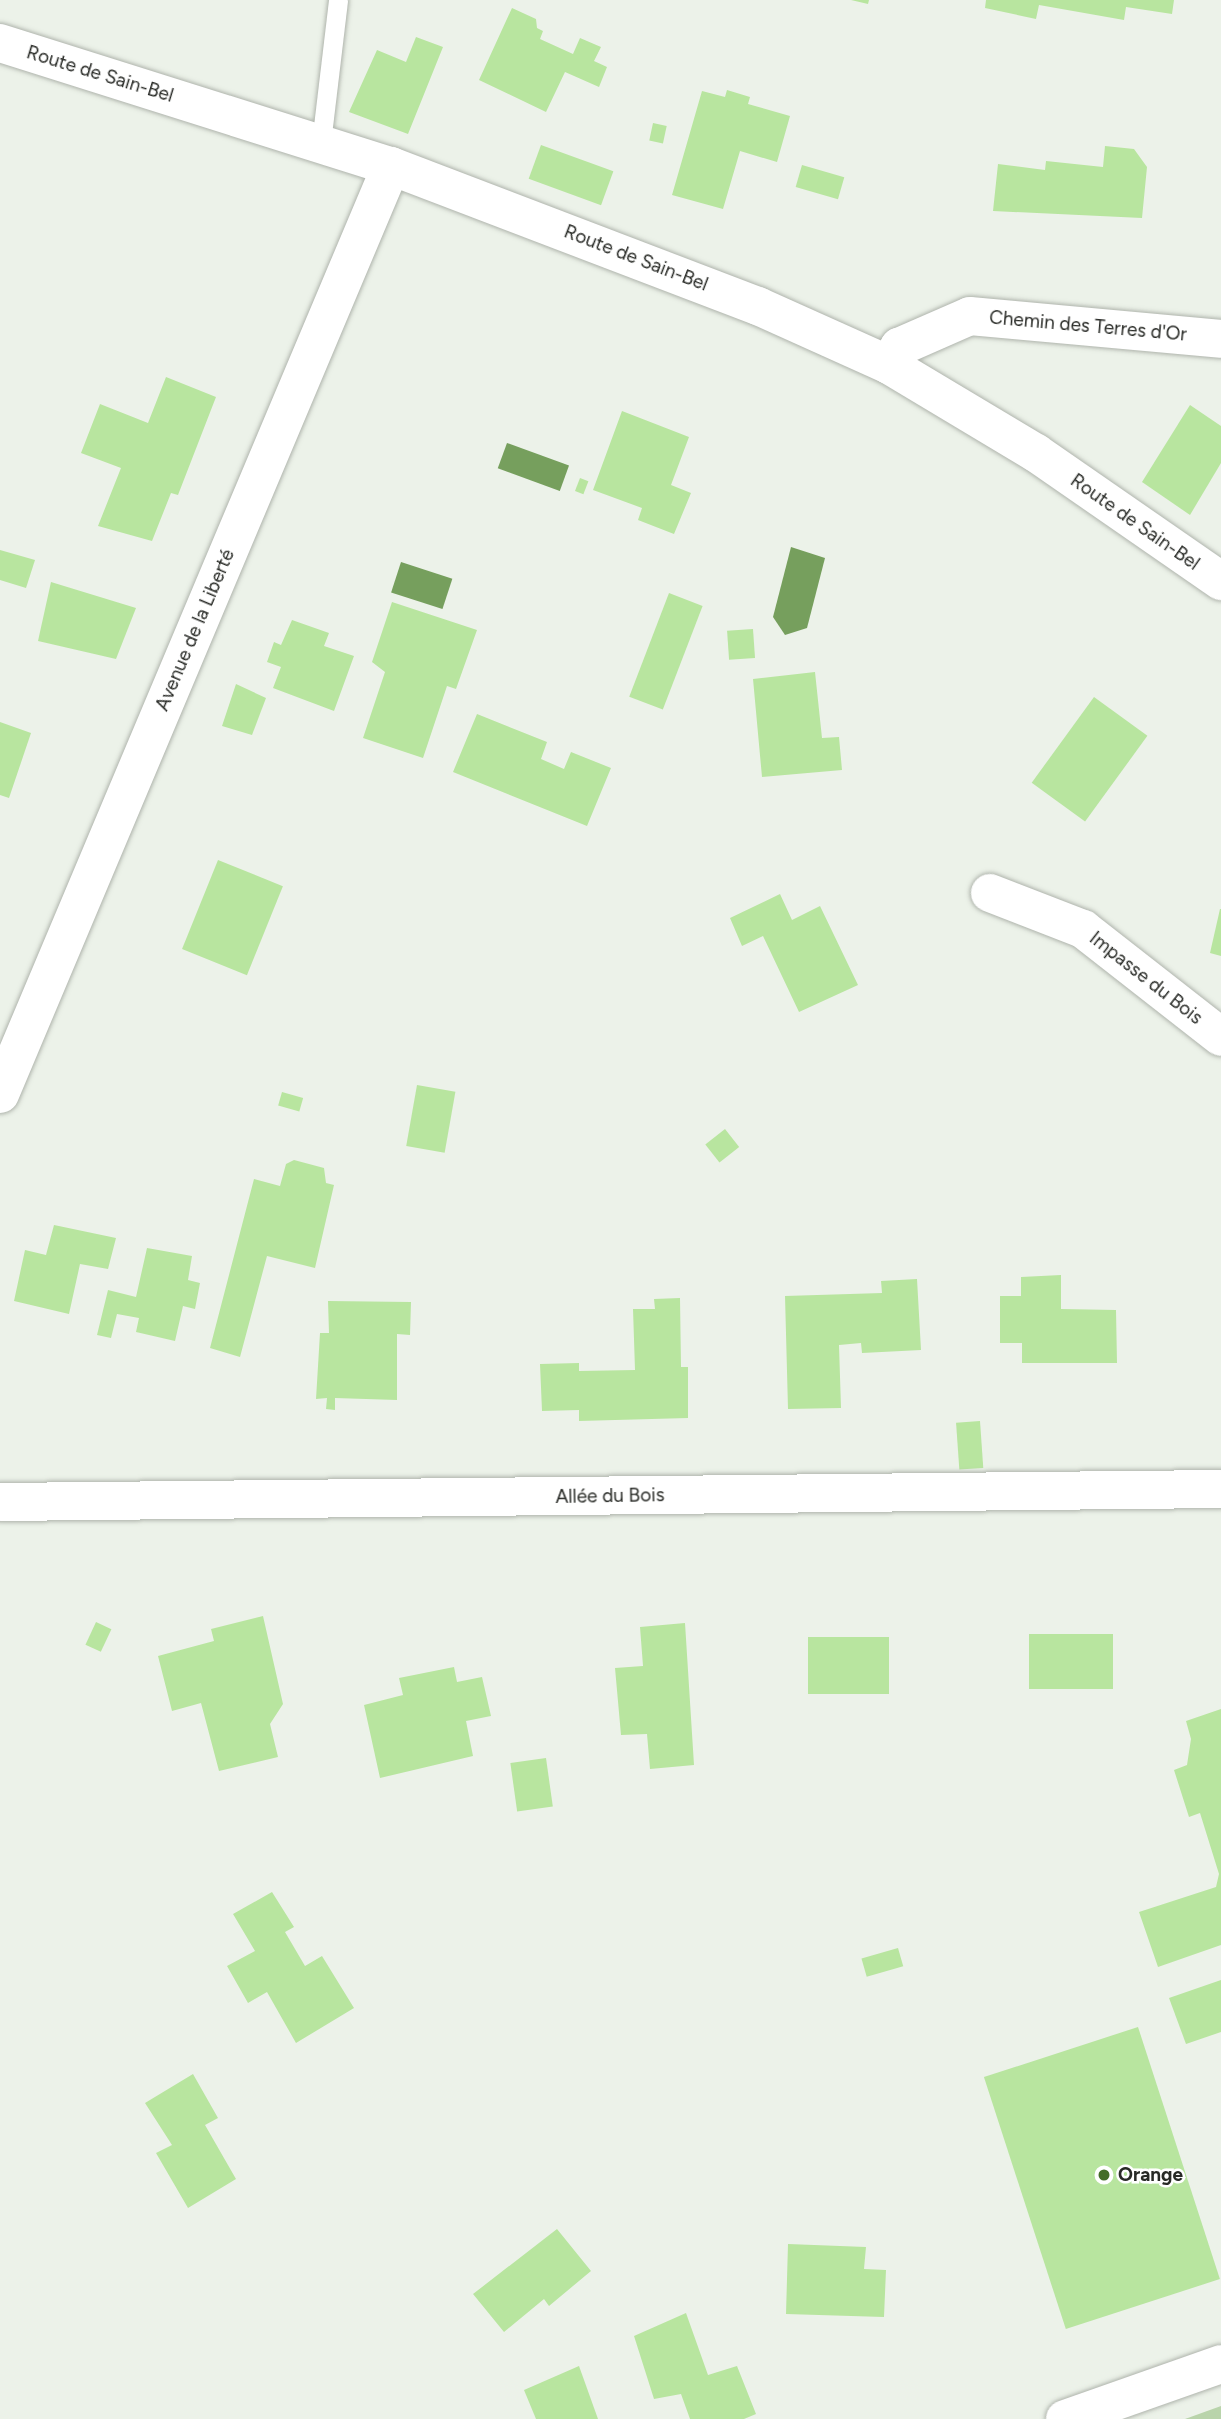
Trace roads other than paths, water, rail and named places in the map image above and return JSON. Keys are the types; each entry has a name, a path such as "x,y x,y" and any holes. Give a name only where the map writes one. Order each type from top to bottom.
{"street":[{"name":"Route de Sain-Bel","path":"0,43 391,166 758,306 889,365 1036,453 1221,582"},
{"name":"Avenue de la Liberté","path":"0,1094 391,166"},
{"name":"Chemin des Terres d'Or","path":"889,365 899,347 970,316 1060,321 1221,339"},
{"name":"Impasse du Bois","path":"990,893 1083,929 1221,1037"},
{"name":"Allée du Bois","path":"0,1502 1217,1481"},
{"path":"1065,2419 1221,2364"}],"lane":[{"path":"321,143 338,0"}],"place":[{"name":"Orange","path":"1104,2175"}]}
